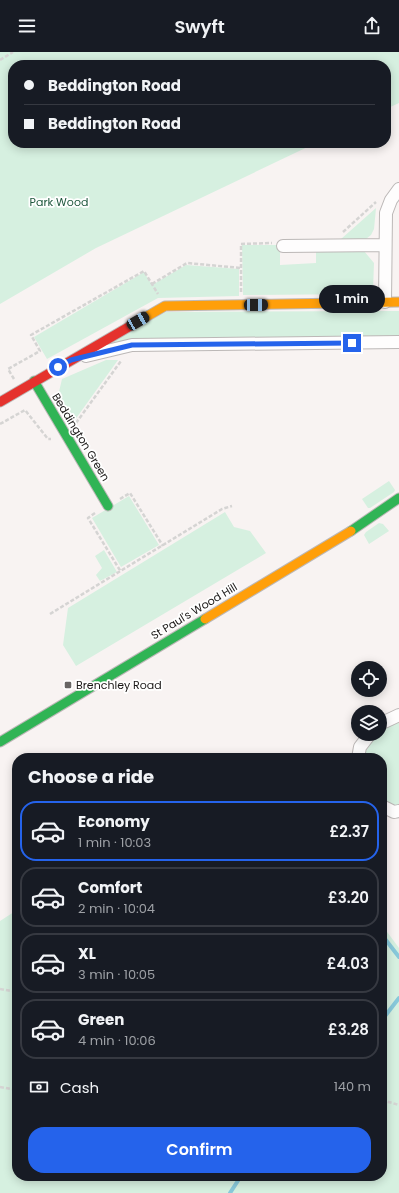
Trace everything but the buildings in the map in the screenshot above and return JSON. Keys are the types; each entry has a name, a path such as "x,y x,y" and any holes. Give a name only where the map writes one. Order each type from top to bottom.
{"street":[{"path":"385,302 384,245 386,213 391,200 399,189"},
{"path":"283,246 384,245"},
{"path":"0,402 165,306 241,306 399,302"},
{"path":"71,360 132,345 399,342"},
{"name":"Beddington Green","path":"34,381 108,506"},
{"name":"St Paul's Wood Hill","path":"0,742 346,534 399,498"},
{"path":"387,721 399,715"},
{"path":"359,753 360,747 365,741"},
{"path":"387,808 394,812 399,811"}],"path":[{"path":"0,60 13,52"},
{"path":"327,246 381,198"},
{"path":"241,306 241,244 283,243 283,246"},
{"path":"152,284 187,263 241,268"},
{"path":"20,390 8,369 40,351 31,335 144,270 165,306"},
{"path":"0,424 25,410 48,439 66,436 132,345"},
{"path":"121,572 88,518 130,493 164,546"},
{"path":"50,614 164,546 222,509 232,506"},
{"path":"0,989 12,991"},
{"path":"0,1087 12,1089"},
{"path":"387,1101 399,1105"}],"green space":[{"name":"Park Wood","path":"0,52 399,52 399,103 391,107 391,60 8,60 8,148 306,148 96,248 0,304"},
{"path":"376,208 374,229 371,235 366,239 341,239"},
{"path":"242,245 280,245 280,265 316,263 316,251 364,251 374,263 373,290 369,294 243,295"},
{"path":"186,265 239,269 239,296 158,298 47,359 34,337 144,272 152,285"},
{"path":"399,311 399,337 108,343 166,312"},
{"path":"106,360 118,360 72,424 58,396 62,379"},
{"path":"389,481 395,490 394,492 368,508 362,499"},
{"path":"129,496 159,545 121,567 92,518"},
{"path":"225,512 234,527 250,531 266,553 76,666 63,645 68,608"},
{"path":"379,523 383,524 389,531 369,544 364,535"},
{"path":"104,550 117,572 100,581 96,575 102,568 95,556"},
{"path":"399,717 399,807 387,804 387,753 365,753 372,741 387,741 387,725"},
{"path":"12,913 12,1181 387,1181 387,932 399,948 399,1193 0,1193 0,921"}],"waterway":[{"path":"387,941 399,957"},
{"path":"387,1014 399,998"},
{"path":"230,1193 238,1181"}],"traffic: fast":[{"path":"34,381 108,506"},
{"path":"351,531 399,498"},
{"path":"0,742 205,619"}],"traffic: slow":[{"path":"132,325 165,306 399,302"},
{"path":"205,619 351,531"}],"traffic: jam":[{"path":"0,402 132,325"}],"place":[{"name":"Brenchley Road","path":"68,685"}],"route":[{"path":"58,367 71,360 132,345 352,343"}]}
